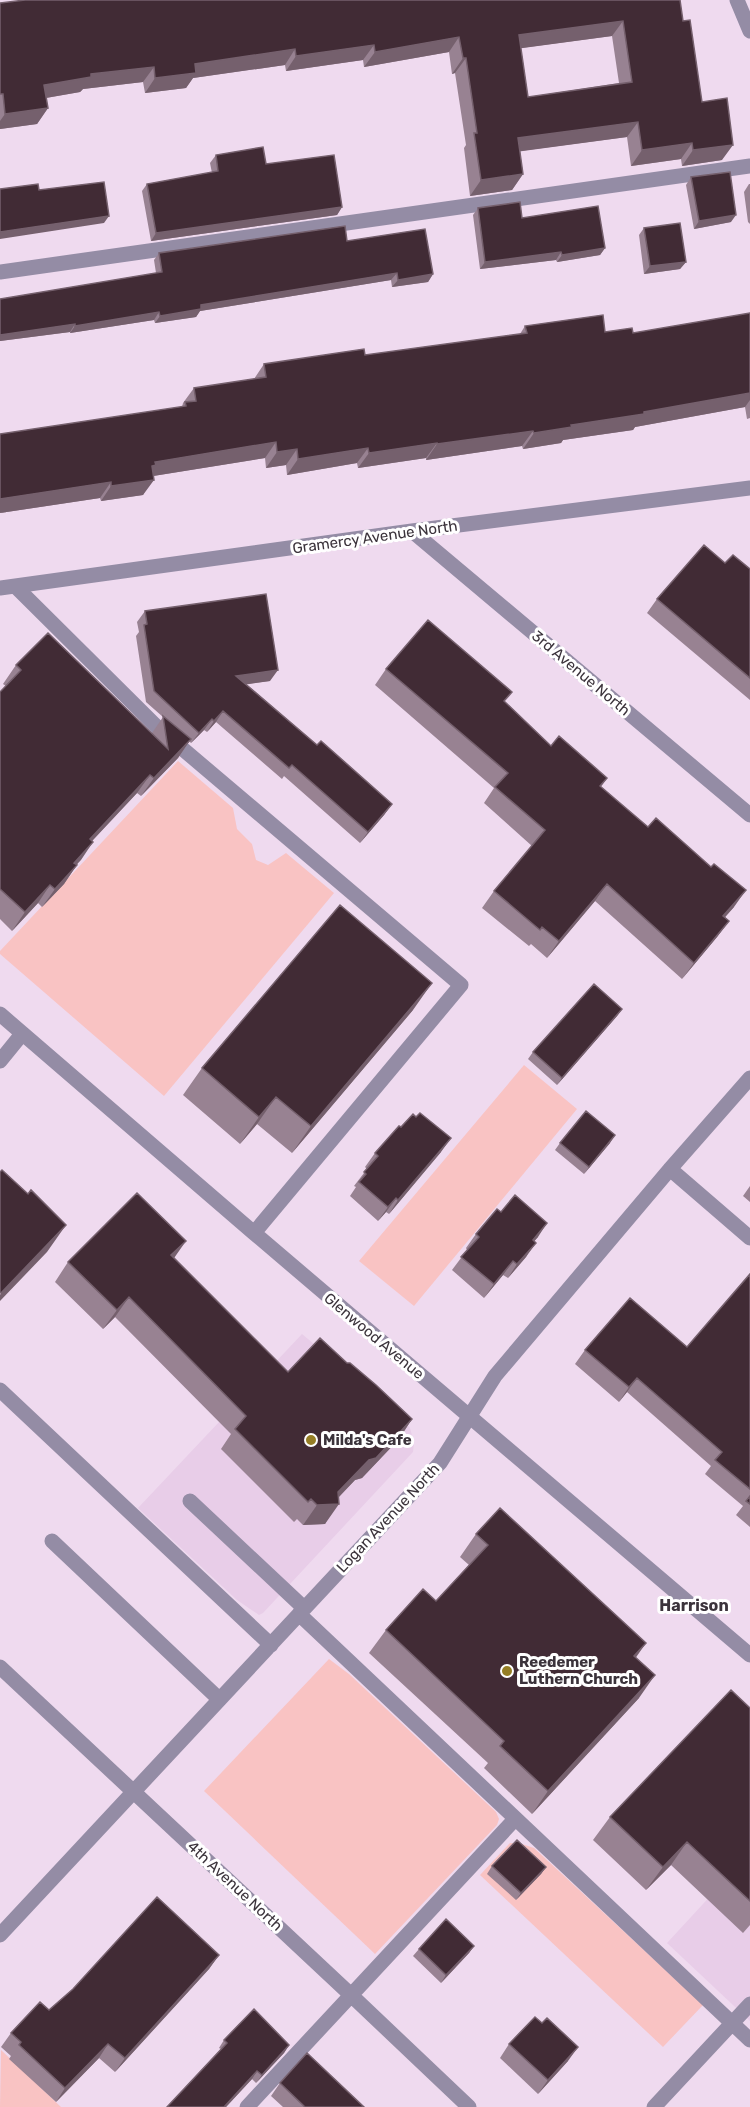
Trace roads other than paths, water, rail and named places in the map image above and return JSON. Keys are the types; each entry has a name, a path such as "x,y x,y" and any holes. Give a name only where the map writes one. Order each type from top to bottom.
{"street":[{"path":"737,0 750,31"},
{"path":"0,272 750,166"},
{"name":"Gramercy Avenue North","path":"7,587 412,531 750,488"},
{"name":"3rd Avenue North","path":"412,531 750,815"},
{"path":"7,587 158,728 461,985 254,1233"},
{"name":"Glenwood Avenue","path":"0,1014 750,1655"},
{"path":"0,1061 22,1034"},
{"name":"Logan Avenue North","path":"0,1935 440,1463 495,1376 750,1078"},
{"path":"670,1169 750,1238"},
{"path":"0,1390 271,1645"},
{"path":"190,1501 516,1819 750,2040"},
{"path":"52,1541 219,1699"},
{"name":"4th Avenue North","path":"0,1667 469,2107"},
{"path":"247,2107 516,1819"},
{"path":"654,2107 750,2004"}],"place":[{"name":"Milda's Cafe","path":"311,1440"},
{"name":"Reedemer Luthern Church","path":"507,1671"}],"district":[{"name":"Harrison","path":"694,1605"}]}
